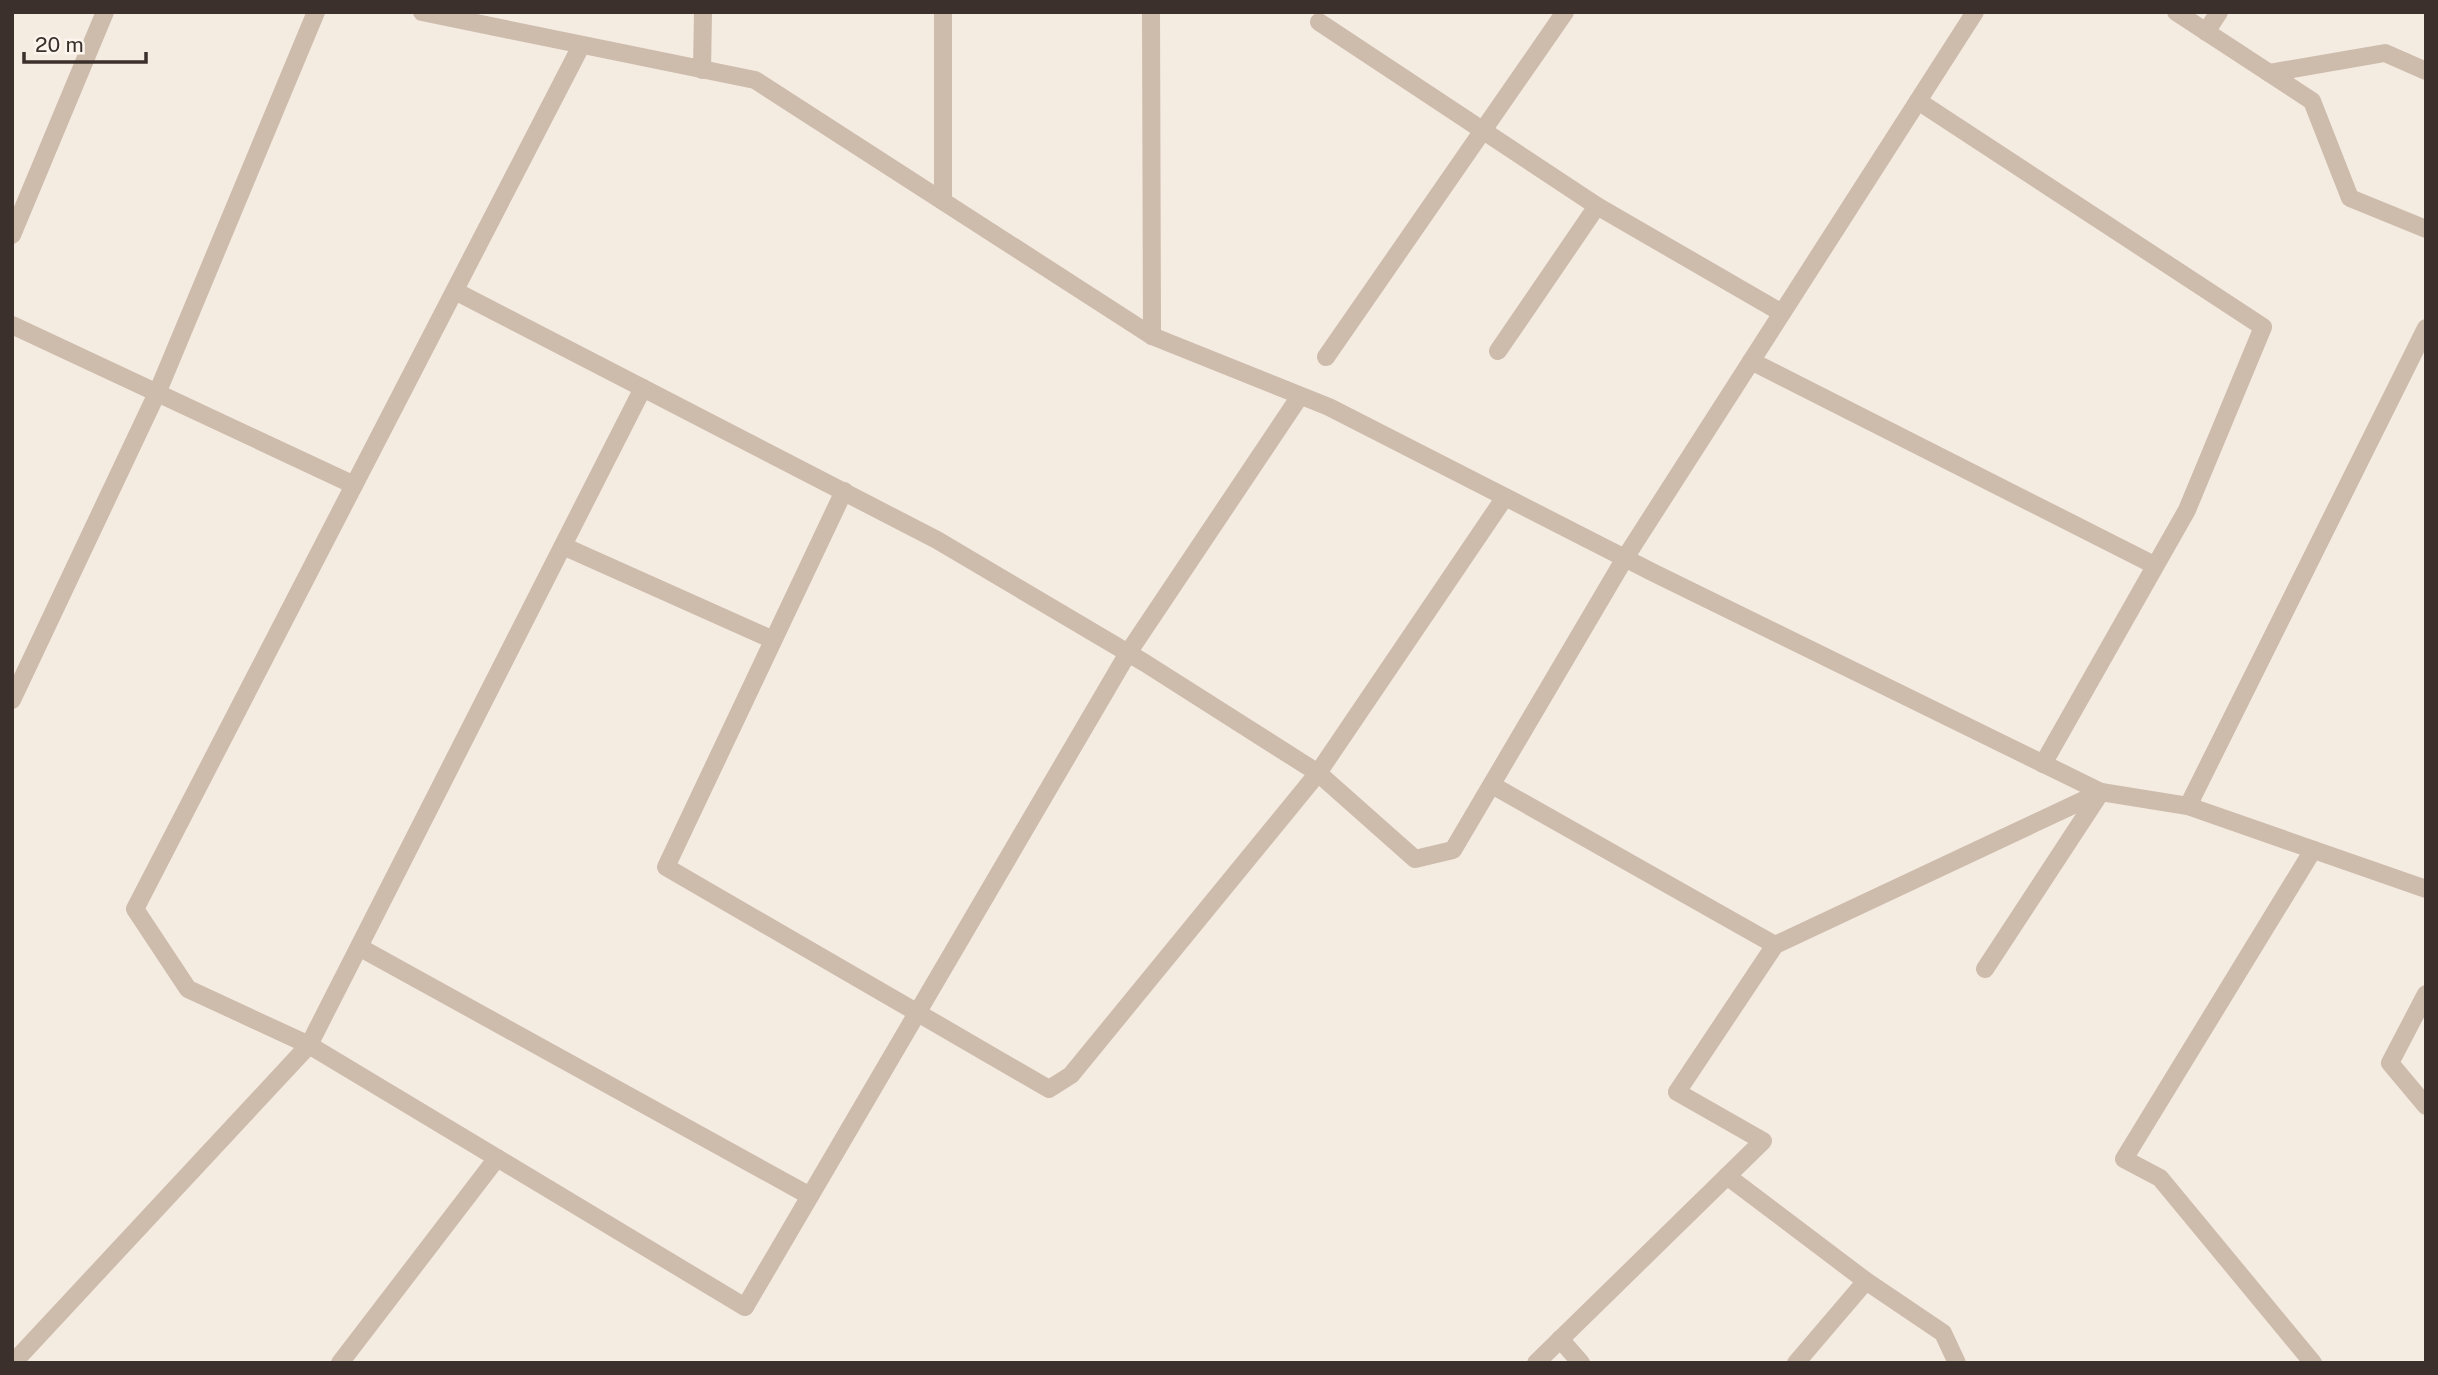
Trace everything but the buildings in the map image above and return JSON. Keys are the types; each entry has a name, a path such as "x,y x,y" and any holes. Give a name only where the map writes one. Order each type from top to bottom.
{"street":[{"path":"12,235 104,12"},
{"path":"12,700 158,391 316,12"},
{"path":"422,12 755,80 1152,336 1329,407 1625,558 2101,792 2188,806 2426,889"},
{"path":"702,12 702,70"},
{"path":"943,12 943,201"},
{"path":"1151,12 1152,336"},
{"path":"1326,357 1565,12"},
{"path":"455,290 937,540 1128,653 1318,774 1415,859 1453,850 1625,558 1975,12"},
{"path":"2176,12 2312,101 2350,198 2426,229"},
{"path":"2206,32 2219,12"},
{"path":"1319,22 1597,206 1782,313"},
{"path":"581,46 135,909 188,989 309,1045 745,1307 1128,653 1300,396"},
{"path":"2269,73 2385,53 2426,71"},
{"path":"1918,101 2263,327 2186,510 2043,764"},
{"path":"1498,351 1597,206"},
{"path":"12,325 354,485"},
{"path":"2188,806 2426,328"},
{"path":"1751,361 2154,565"},
{"path":"13,1363 309,1045 643,388"},
{"path":"844,491 771,639 666,867 1049,1089 1071,1075 1318,774 1505,497"},
{"path":"563,546 771,639"},
{"path":"1492,785 1775,945"},
{"path":"1536,1363 1763,1141 1677,1092 1775,945 2101,792"},
{"path":"1985,969 2101,792"},
{"path":"2313,850 2124,1158 2160,1178 2313,1363"},
{"path":"359,947 810,1196"},
{"path":"2426,994 2390,1063 2426,1106"},
{"path":"340,1363 497,1158"},
{"path":"1727,1176 1866,1280 1943,1333 1957,1363"},
{"path":"1796,1363 1866,1280"},
{"path":"1560,1339 1581,1363"}]}
